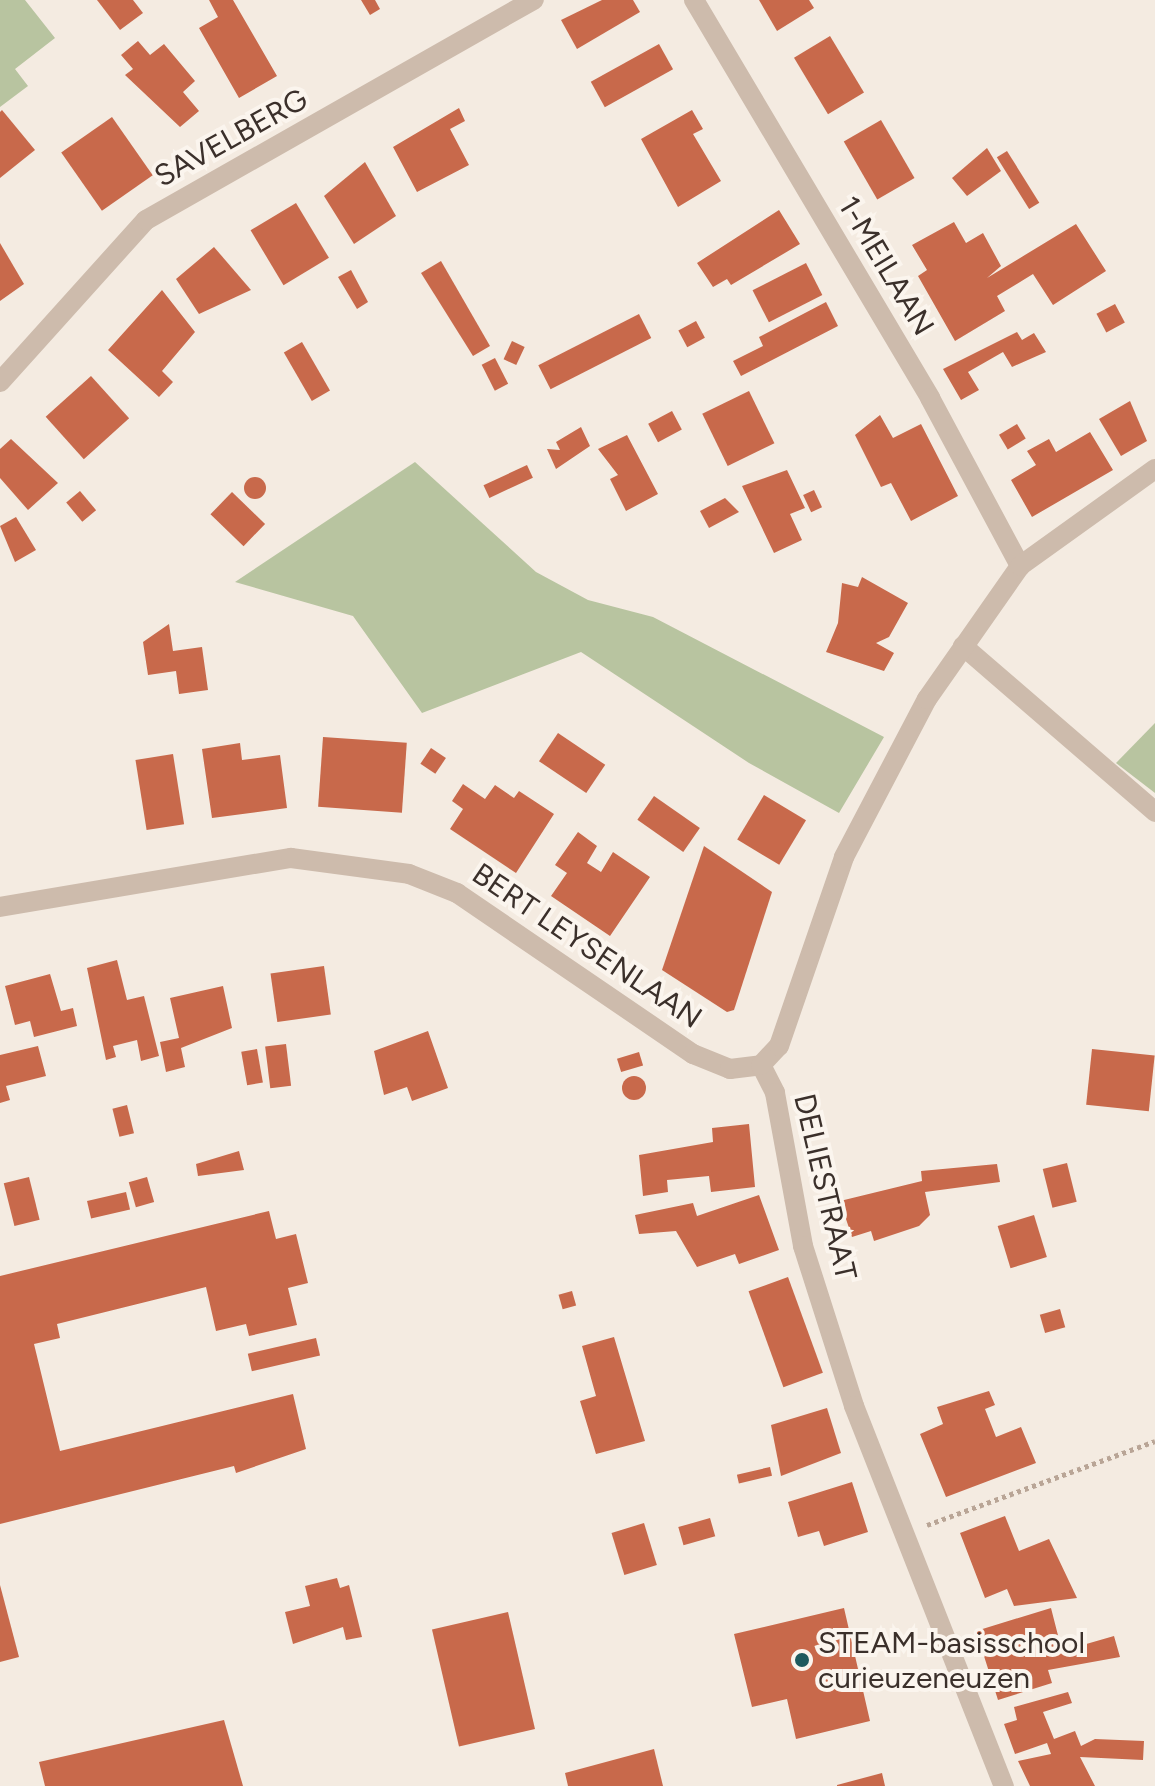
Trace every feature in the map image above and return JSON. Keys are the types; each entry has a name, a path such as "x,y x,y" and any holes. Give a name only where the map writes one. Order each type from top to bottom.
{"street":[{"name":"SAVELBERG","path":"0,382 146,220 534,0"},
{"name":"1-MEILAAN","path":"694,0 930,398 1020,566"},
{"name":"DELIESTRAAT","path":"1004,1786 901,1534 803,1246 775,1093 761,1065 779,1046 849,846 963,646 1020,566 1080,516 1155,469"},
{"path":"963,646 1155,812"},
{"name":"BERT LEYSENLAAN","path":"0,907 291,858 409,874 457,893 693,1054 730,1069 761,1065"}],"path":[{"path":"901,1534 1155,1441"}],"green space":[{"path":"0,0 25,0 55,38 15,69 28,86 0,107"},
{"path":"415,462 536,572 588,600 653,617 884,737 839,813 749,763 581,652 422,713 353,616 235,582"},
{"path":"1155,723 1155,793 1116,763"}],"building":[{"path":"97,0 133,0 143,13 120,30"},
{"path":"209,0 233,0 277,76 239,98 199,28 218,17"},
{"path":"361,0 375,0 380,9 370,15"},
{"path":"602,0 633,0 640,12 577,49 561,20"},
{"path":"759,0 809,0 814,8 777,31"},
{"path":"830,36 864,93 828,114 794,58"},
{"path":"138,41 150,55 164,44 195,81 183,92 199,111 180,127 125,75 133,69 121,55"},
{"path":"659,44 673,69 605,107 591,82"},
{"path":"459,108 465,121 450,129 469,165 417,192 393,147"},
{"path":"2,110 35,150 0,178 0,112"},
{"path":"692,110 703,129 693,134 721,181 678,207 641,139"},
{"path":"112,117 153,175 102,211 61,153"},
{"path":"881,120 914,178 877,200 844,142"},
{"path":"987,148 1001,171 967,196 952,178"},
{"path":"1007,151 1039,203 1029,209 997,157"},
{"path":"365,162 396,216 354,244 324,196"},
{"path":"296,203 329,258 284,285 251,230"},
{"path":"779,210 800,244 731,285 727,279 713,287 697,263"},
{"path":"954,222 966,243 983,233 1001,266 987,278 1076,224 1106,271 1053,305 1033,274 997,296 1005,311 955,341 918,276 927,270 912,245"},
{"path":"0,243 24,284 0,301"},
{"path":"214,247 251,290 199,314 176,279"},
{"path":"441,261 490,346 473,356 421,273"},
{"path":"806,263 822,295 769,322 753,290"},
{"path":"351,270 368,302 357,309 338,277"},
{"path":"162,290 195,332 162,371 173,382 159,397 108,350"},
{"path":"826,302 838,326 741,376 733,361 763,346 759,337"},
{"path":"1115,304 1125,323 1106,332 1096,314"},
{"path":"639,314 651,338 551,389 538,365"},
{"path":"696,321 705,338 687,347 678,330"},
{"path":"1017,332 1022,340 1034,333 1046,352 1012,367 1003,352 968,372 979,390 961,400 943,369"},
{"path":"512,341 525,347 516,365 504,359"},
{"path":"302,342 330,390 312,401 284,352"},
{"path":"495,358 508,384 495,391 482,365"},
{"path":"91,376 129,418 84,459 46,417"},
{"path":"749,391 774,443 728,466 702,414"},
{"path":"1130,401 1147,441 1121,456 1099,419"},
{"path":"672,411 682,430 658,442 648,424"},
{"path":"880,415 893,438 921,424 958,496 911,521 891,483 881,487 855,435"},
{"path":"1017,424 1026,439 1008,449 999,435"},
{"path":"581,427 590,446 556,469 547,449 560,450 556,442"},
{"path":"1090,432 1113,470 1032,517 1011,480 1036,465 1027,451 1049,439 1056,452"},
{"path":"627,435 658,494 626,511 610,479 618,475 598,449"},
{"path":"11,439 58,483 28,510 0,478 0,449"},
{"path":"527,465 533,478 489,498 483,485"},
{"path":"787,470 805,508 790,514 802,540 774,553 742,486"},
{"path":"255,477 263,480 266,488 263,496 255,499 247,496 244,488 247,480"},
{"path":"814,490 822,507 811,512 803,495"},
{"path":"80,491 96,510 82,522 66,503"},
{"path":"232,492 265,524 244,546 210,514"},
{"path":"725,498 739,512 709,528 700,511"},
{"path":"16,517 36,550 15,562 0,526"},
{"path":"862,577 908,603 889,637 876,643 894,653 884,671 826,652 838,623 842,583 858,587"},
{"path":"169,624 173,651 202,647 208,690 179,694 176,671 148,675 143,642"},
{"path":"558,733 605,765 586,793 539,761"},
{"path":"323,737 407,743 402,813 318,807"},
{"path":"240,743 242,760 280,755 287,808 212,818 202,749"},
{"path":"431,748 446,758 435,774 420,764"},
{"path":"173,754 184,824 147,830 135,760"},
{"path":"463,784 485,799 495,785 514,798 519,791 554,814 516,873 450,829 463,809 452,801"},
{"path":"764,795 806,820 779,865 737,840"},
{"path":"654,796 700,828 683,852 637,820"},
{"path":"578,832 597,846 587,863 601,872 613,852 650,877 610,936 551,896 567,873 555,865"},
{"path":"704,846 772,892 734,1010 727,1012 662,970"},
{"path":"117,960 127,1000 144,996 159,1056 141,1061 137,1040 113,1046 116,1057 106,1060 87,968"},
{"path":"324,966 331,1015 277,1022 271,974"},
{"path":"50,974 61,1011 73,1008 77,1026 34,1037 30,1021 15,1025 5,986"},
{"path":"223,986 232,1028 181,1048 185,1067 166,1072 160,1042 179,1038 170,998"},
{"path":"428,1031 448,1088 412,1101 407,1087 384,1095 374,1051"},
{"path":"286,1044 291,1086 270,1088 265,1047"},
{"path":"38,1046 46,1076 6,1086 10,1100 0,1103 0,1055"},
{"path":"257,1049 263,1082 247,1085 241,1052"},
{"path":"1092,1049 1155,1056 1149,1111 1086,1105"},
{"path":"639,1052 643,1065 621,1072 617,1059"},
{"path":"629,1076 639,1076 646,1083 646,1093 639,1100 629,1100 622,1093 622,1083"},
{"path":"127,1105 134,1133 119,1137 112,1109"},
{"path":"749,1124 755,1187 711,1192 709,1176 667,1180 668,1192 643,1196 639,1155 713,1142 712,1128"},
{"path":"239,1151 244,1170 198,1176 196,1164"},
{"path":"1067,1163 1077,1202 1052,1208 1043,1169"},
{"path":"997,1164 1000,1182 925,1192 930,1215 919,1226 874,1241 871,1231 852,1237 840,1201 922,1181 921,1171"},
{"path":"29,1177 40,1220 14,1226 4,1183"},
{"path":"147,1177 154,1202 136,1207 129,1182"},
{"path":"126,1192 130,1210 91,1219 87,1201"},
{"path":"759,1195 779,1250 739,1264 735,1254 697,1267 676,1231 639,1234 635,1215 693,1203 697,1216"},
{"path":"269,1211 276,1239 296,1234 308,1283 288,1288 297,1325 249,1336 246,1324 216,1331 206,1287 57,1324 60,1338 34,1344 60,1451 293,1394 306,1449 236,1473 234,1466 0,1524 0,1276"},
{"path":"1034,1215 1047,1257 1011,1268 998,1226"},
{"path":"788,1277 823,1373 783,1387 749,1291"},
{"path":"572,1291 576,1305 563,1309 559,1295"},
{"path":"1060,1309 1065,1327 1045,1333 1040,1315"},
{"path":"614,1337 645,1441 596,1454 580,1401 596,1396 582,1346"},
{"path":"316,1338 320,1356 252,1371 248,1354"},
{"path":"989,1391 995,1405 985,1409 996,1437 1021,1427 1036,1463 946,1497 920,1434 943,1424 937,1407"},
{"path":"827,1408 841,1453 781,1476 771,1425"},
{"path":"770,1467 772,1476 739,1483 737,1475"},
{"path":"852,1482 868,1532 824,1546 819,1531 798,1537 788,1502"},
{"path":"1005,1516 1019,1551 1049,1539 1077,1598 1014,1606 1007,1589 985,1598 960,1533"},
{"path":"710,1518 715,1536 684,1545 678,1527"},
{"path":"644,1523 657,1565 624,1575 611,1533"},
{"path":"337,1578 340,1588 349,1585 362,1637 346,1640 343,1627 293,1644 285,1612 310,1606 305,1586"},
{"path":"0,1585 19,1657 0,1662"},
{"path":"844,1608 870,1721 796,1739 787,1699 752,1707 734,1634"},
{"path":"1051,1608 1062,1651 1114,1636 1120,1657 1048,1670 1052,1683 998,1700 976,1631"},
{"path":"508,1612 535,1729 459,1746 432,1630"},
{"path":"1068,1692 1072,1703 1043,1712 1054,1739 1075,1731 1081,1746 1095,1739 1144,1741 1143,1760 1080,1757 1095,1786 1030,1786 1018,1761 1051,1754 1047,1743 1015,1754 1004,1724 1017,1720 1014,1707"},
{"path":"224,1720 243,1786 45,1786 39,1762"},
{"path":"654,1749 663,1786 568,1786 565,1773"},
{"path":"882,1773 885,1786 837,1786 837,1785"}],"place":[{"name":"STEAM-basisschool curieuzeneuzen","path":"802,1660"}]}
